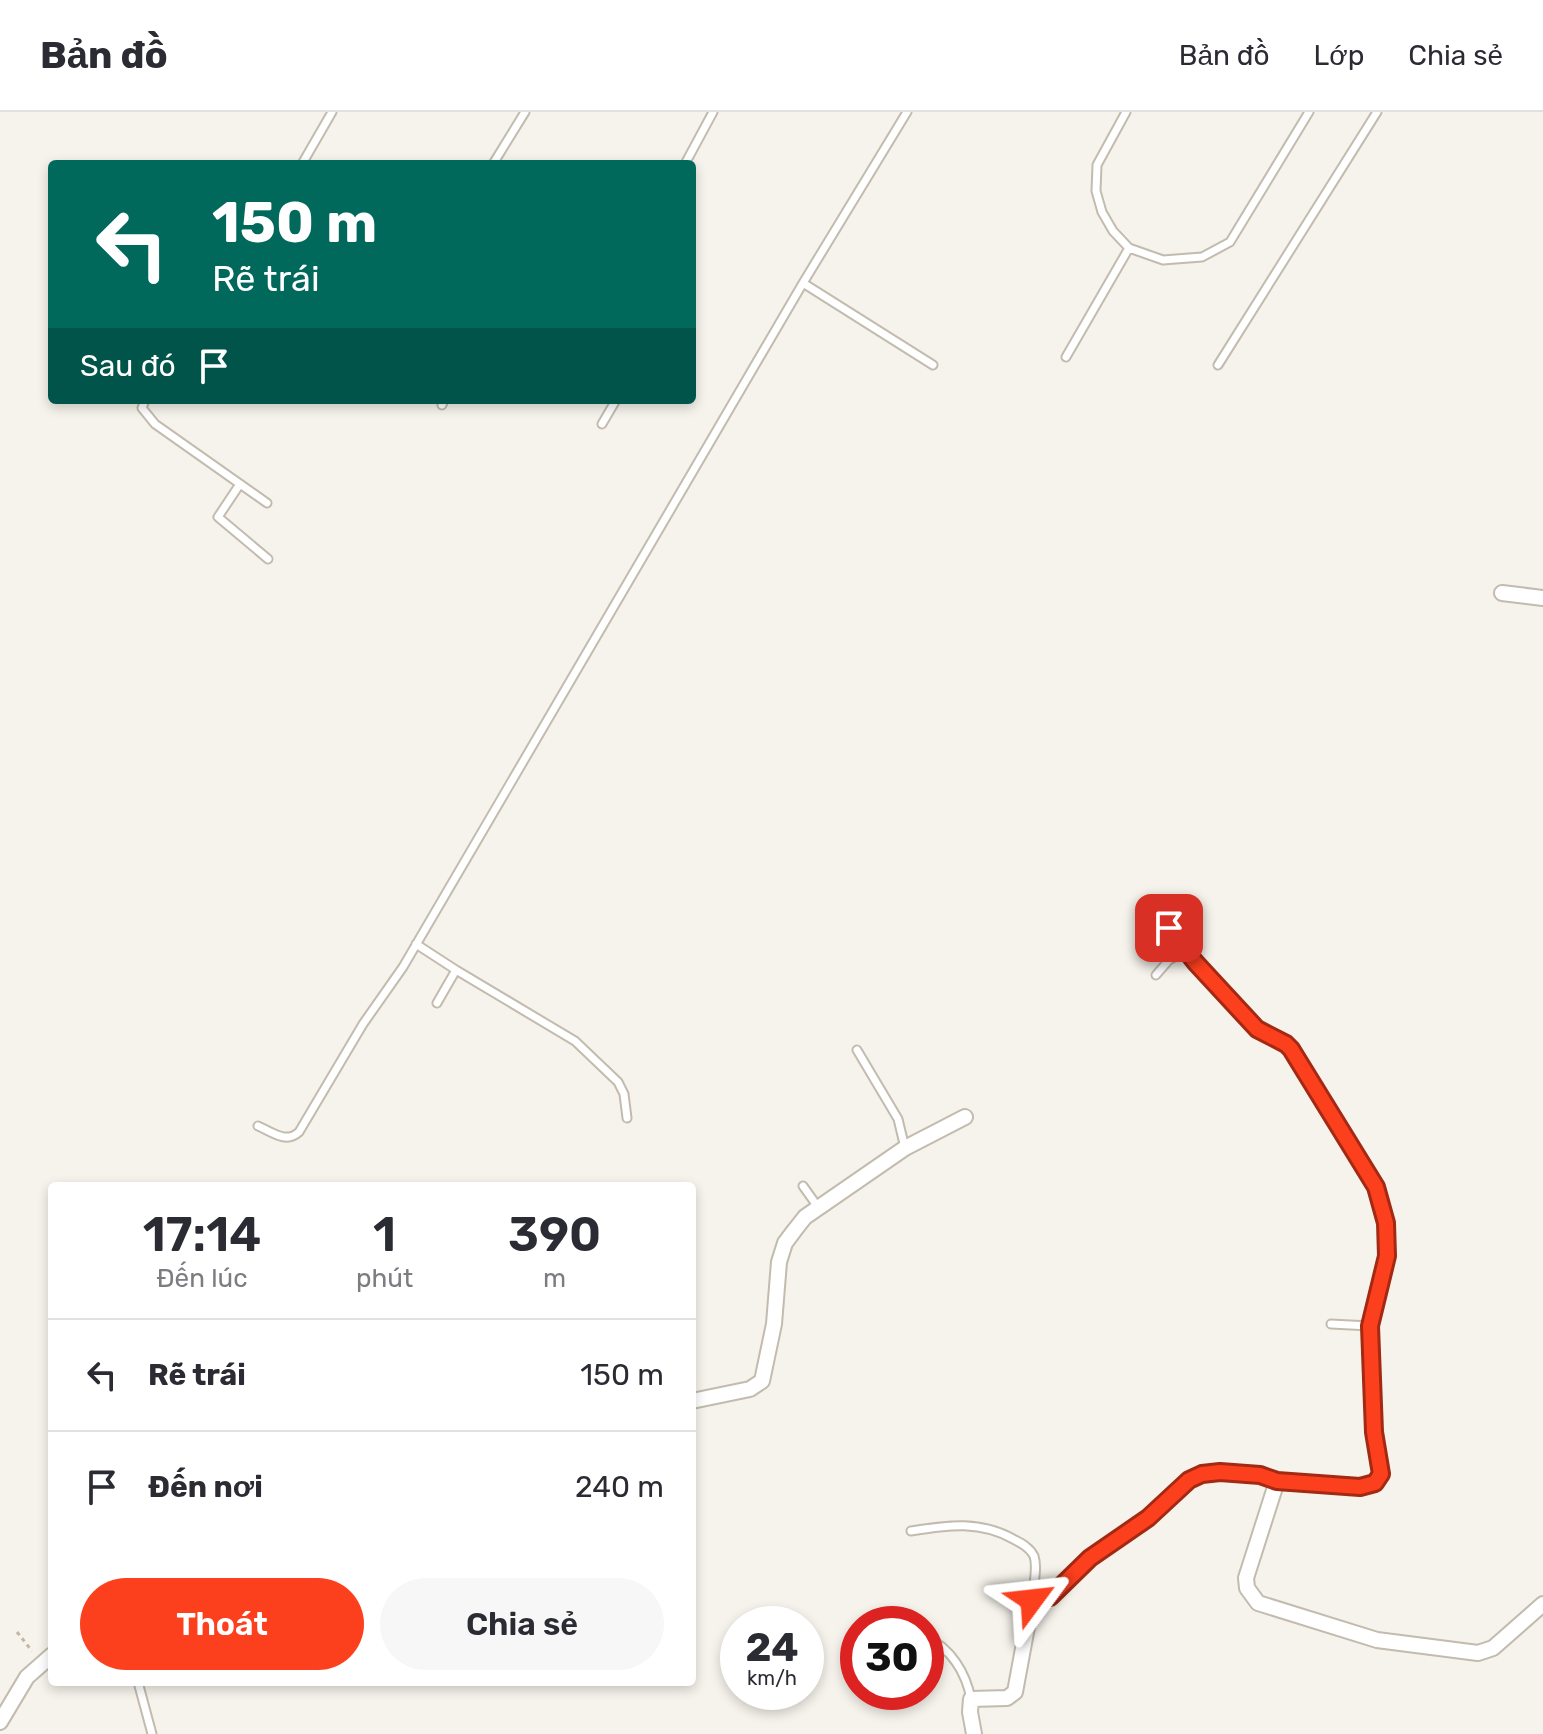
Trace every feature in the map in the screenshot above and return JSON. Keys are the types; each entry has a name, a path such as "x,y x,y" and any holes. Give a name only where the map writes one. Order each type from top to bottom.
{"street":[{"path":"1502,593 1543,598"},
{"path":"974,1734 971,1699 1007,1698 1015,1692 1032,1600 1050,1597 1090,1558 1148,1518 1189,1480 1220,1472 1260,1475 1277,1481 1360,1487 1369,1486 1379,1479 1381,1470 1374,1432 1370,1326 1387,1256 1388,1239 1376,1187 1291,1049 1257,1029 1186,951 1159,915"},
{"path":"696,1400 750,1389 762,1381 774,1324 779,1262 785,1243 805,1217 905,1148 965,1117"},
{"path":"1277,1481 1246,1578 1247,1588 1258,1603 1377,1640 1478,1653 1493,1648 1543,1604"},
{"path":"0,1722 27,1677 46,1659"}],"lane":[{"path":"304,160 332,112"},
{"path":"495,160 525,112"},
{"path":"687,160 713,112"},
{"path":"258,1126 286,1139 293,1138 299,1132 363,1024 416,944 803,283 907,112"},
{"path":"1126,112 1097,165 1096,191 1102,212 1113,231 1129,248 1163,260 1202,257 1230,242 1309,112"},
{"path":"1218,365 1377,112"},
{"path":"1066,357 1129,248"},
{"path":"803,283 933,365"},
{"path":"144,404 142,408 155,424 267,503"},
{"path":"602,424 614,404"},
{"path":"240,484 218,517 268,559"},
{"path":"416,944 588,1051 618,1082 624,1094 627,1118"},
{"path":"1156,975 1169,960 1186,951"},
{"path":"437,1003 456,970"},
{"path":"857,1050 898,1119 905,1148"},
{"path":"803,1186 818,1207"},
{"path":"1331,1324 1370,1326"},
{"path":"911,1531 962,1524 1001,1532 1019,1542 1033,1553 1032,1600"},
{"path":"944,1650 965,1676 971,1699"},
{"path":"139,1686 152,1734"}],"path":[{"path":"17,1632 46,1659"}],"route":[{"path":"1032,1600 1050,1597 1090,1558 1135,1529 1175,1490 1202,1474 1260,1475 1277,1481 1360,1487 1375,1483 1381,1474 1374,1432 1370,1326 1387,1256 1388,1239 1376,1187 1291,1049 1257,1029 1195,962 1169,928"}]}
